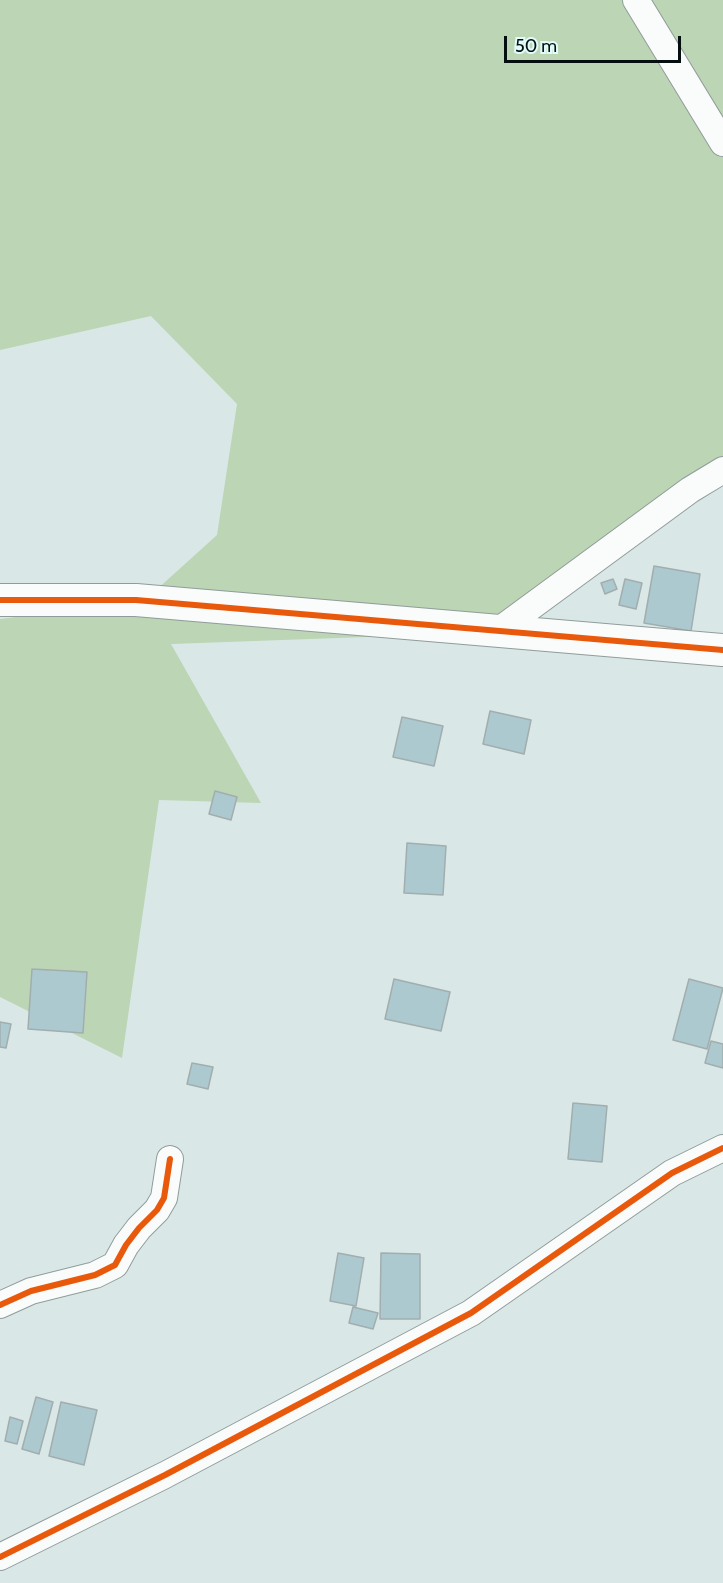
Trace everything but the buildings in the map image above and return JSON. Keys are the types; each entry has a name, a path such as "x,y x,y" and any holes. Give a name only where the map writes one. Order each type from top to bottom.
{"street":[{"path":"636,0 723,143"},
{"path":"498,631 690,490 723,470"},
{"path":"0,600 136,600 723,650"},
{"path":"0,1557 165,1475 471,1313 672,1173 723,1148"},
{"path":"0,1305 31,1291 95,1275 115,1265 126,1245 157,1210 164,1198 170,1159"}],"green space":[{"path":"0,0 723,0 723,476 506,632 171,644 261,803 159,800 122,1058 0,997 0,619 144,601 217,535 237,404 151,316 0,350"}],"cycle path":[{"path":"0,600 136,600 723,650"},
{"path":"0,1557 165,1475 471,1313 672,1173 723,1148"},
{"path":"0,1305 31,1291 95,1275 115,1265 126,1245 157,1210 164,1198 170,1159"}]}
